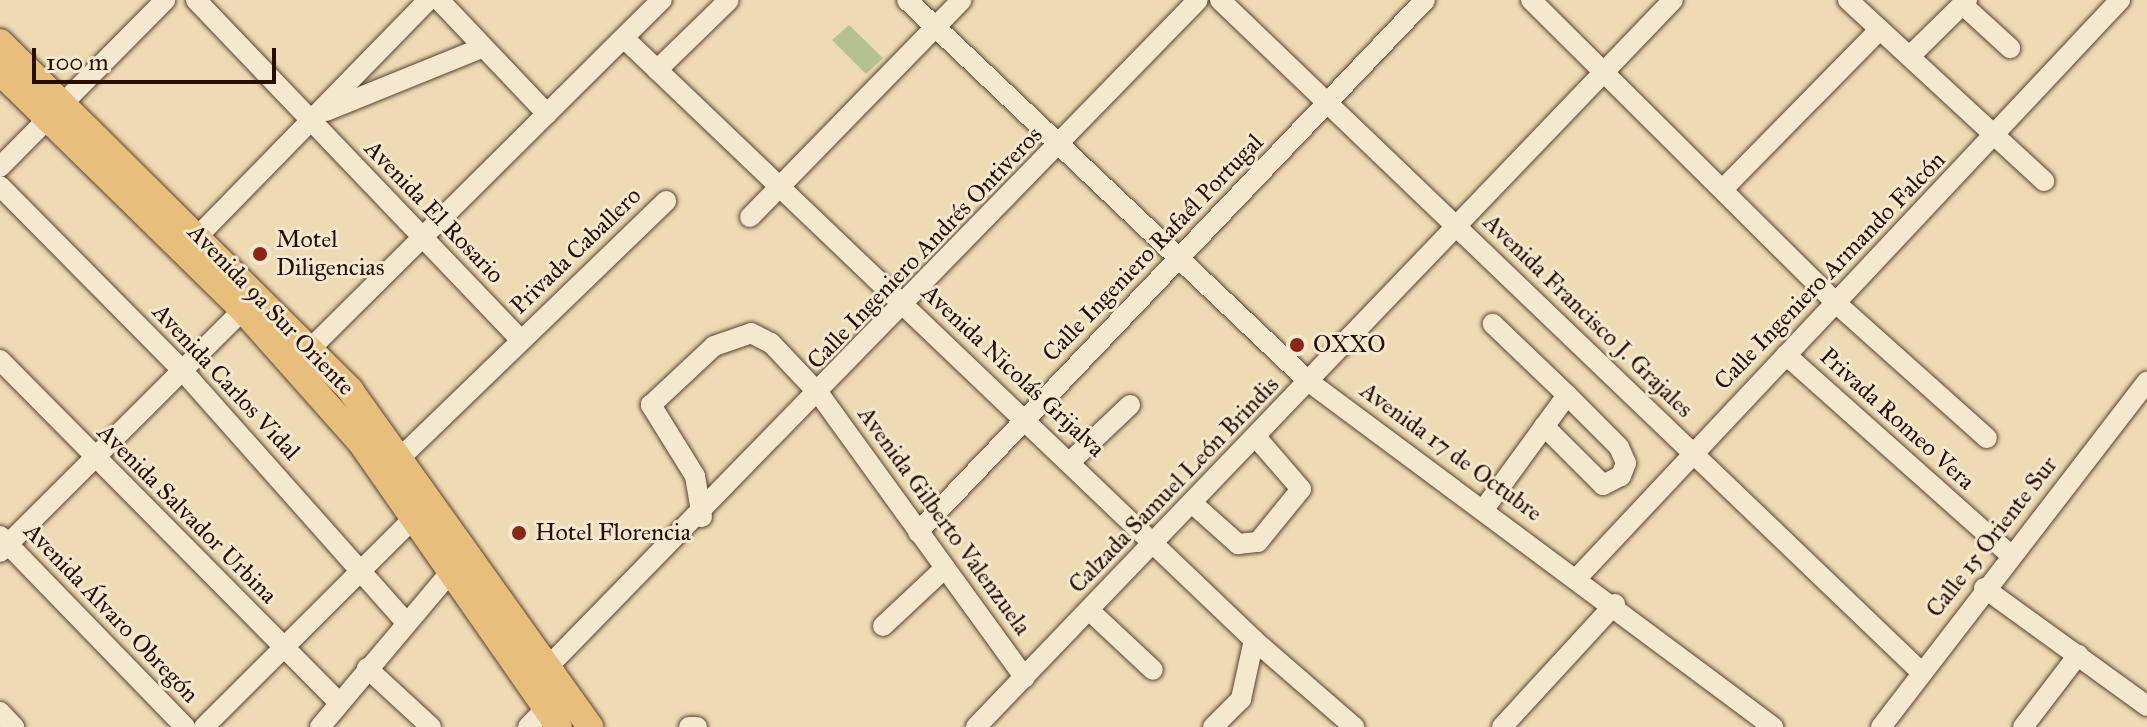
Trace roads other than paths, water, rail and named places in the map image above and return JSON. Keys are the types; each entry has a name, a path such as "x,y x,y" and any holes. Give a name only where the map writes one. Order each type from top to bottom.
{"main road":[{"name":"Avenida 9a Sur Oriente","path":"0,42 55,111 251,301 312,347 400,458 469,553 538,677 549,714 590,727"},
{"name":"Avenida 9a Sur Oriente","path":"0,72 55,111 200,234 361,443 449,572 538,677"}],"street":[{"path":"0,167 165,0"},
{"name":"Avenida El Rosario","path":"196,0 313,118 521,340"},
{"path":"200,234 428,0"},
{"path":"439,0 481,48 547,114"},
{"path":"312,347 626,40 662,0"},
{"path":"657,70 729,0"},
{"name":"Avenida 17 de Octubre","path":"907,0 1308,381 1615,604 1773,727"},
{"path":"750,217 962,0"},
{"name":"Calle Ingeniero Andrés Ontiveros","path":"538,677 695,524 1198,0"},
{"name":"Avenida Francisco J. Grajales","path":"1220,0 1324,104 1457,227 1920,671"},
{"name":"Calle Ingeniero Rafaél Portugal","path":"918,532 1425,0"},
{"path":"1531,0 1725,187 1837,304 1987,438"},
{"name":"Calzada Samuel León Brindis","path":"976,727 1673,0"},
{"path":"1848,0 2044,181"},
{"name":"Calle Ingeniero Armando Falcón","path":"1578,577 2120,0"},
{"path":"1910,56 1965,2 2010,48"},
{"path":"1725,187 1880,29"},
{"name":"Avenida Nicolás Grijalva","path":"626,40 903,305 1027,417 1254,640 1354,727"},
{"path":"313,118 481,48"},
{"name":"Avenida Carlos Vidal","path":"0,186 182,370 405,621"},
{"name":"Privada Caballero","path":"400,458 666,201"},
{"path":"3,544 97,460 251,301"},
{"path":"1493,324 1619,447 1626,463 1621,476 1603,485 1544,426"},
{"name":"Avenida Gilberto Valenzuela","path":"695,524 695,476 652,414 658,391 714,346 751,333 771,343 820,395 1025,678"},
{"name":"Privada Romeo Vera","path":"1786,355 2009,554"},
{"name":"Avenida Salvador Urbina","path":"0,360 339,702"},
{"name":"Calle 15 Oriente Sur","path":"1881,727 2009,554 2145,389"},
{"path":"1484,509 1567,395"},
{"path":"1072,460 1130,405"},
{"path":"1192,503 1238,544 1258,542 1301,489 1256,437"},
{"path":"204,727 284,649 358,570 432,501"},
{"name":"Avenida Álvaro Obregón","path":"3,544 185,727"},
{"path":"320,727 405,621 469,553"},
{"path":"883,626 945,568"},
{"path":"1984,588 2147,706"},
{"path":"1502,727 1615,604"},
{"path":"1090,611 1153,670"},
{"path":"1213,727 1241,699 1254,640"},
{"path":"2023,727 2078,655"},
{"path":"367,668 431,727"},
{"path":"0,712 14,727"},
{"path":"689,727 697,727"}],"place":[{"name":"Motel Diligencias","path":"260,254"},
{"name":"OXXO","path":"1297,345"},
{"name":"Hotel Florencia","path":"519,533"}]}
